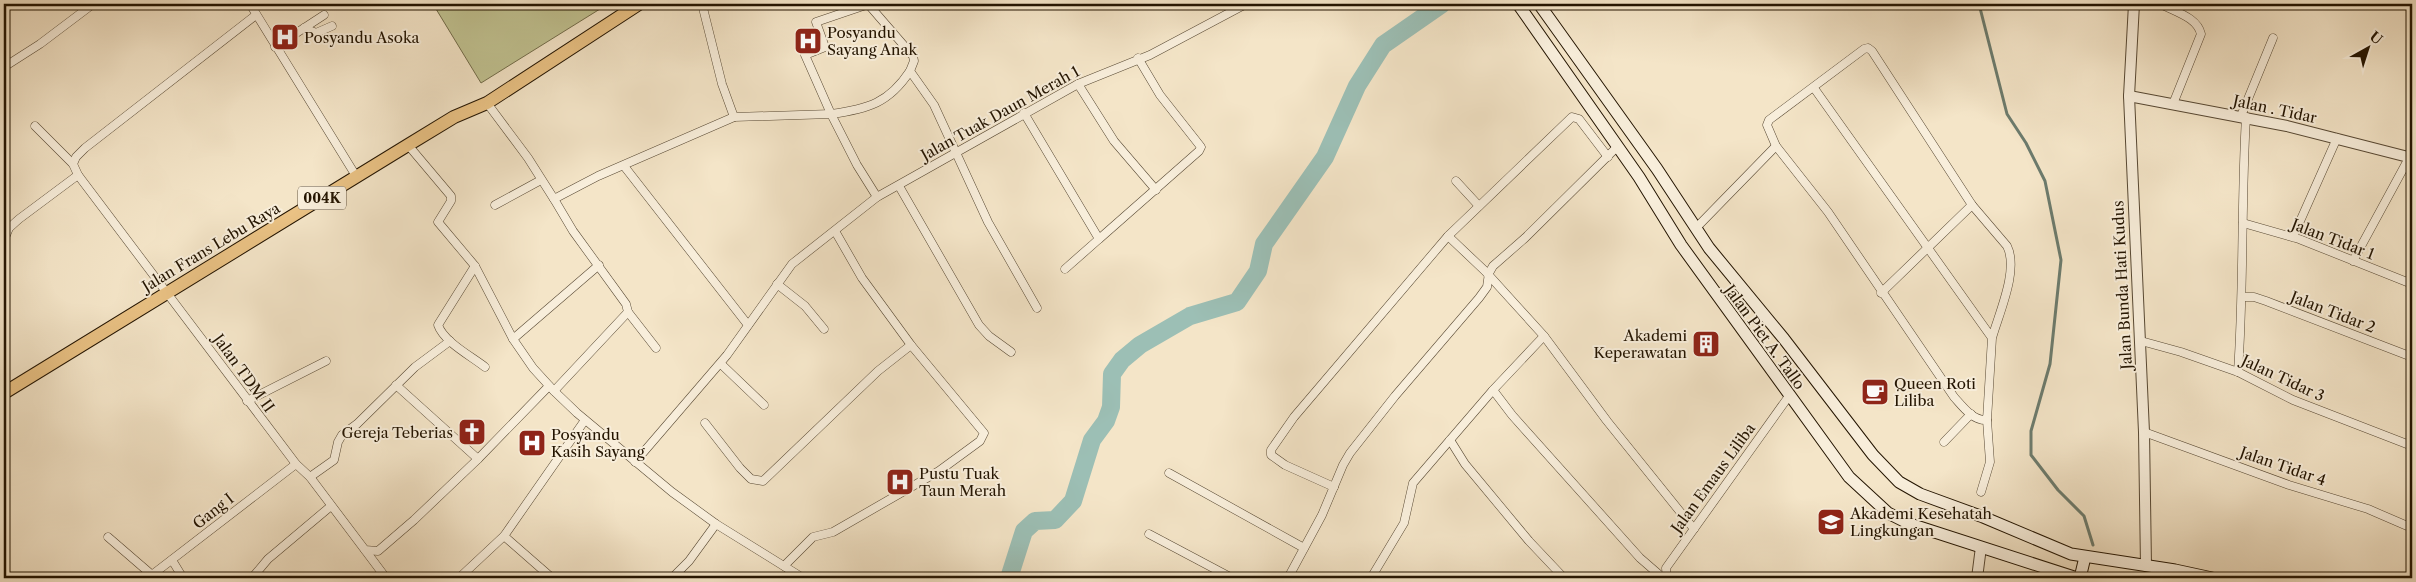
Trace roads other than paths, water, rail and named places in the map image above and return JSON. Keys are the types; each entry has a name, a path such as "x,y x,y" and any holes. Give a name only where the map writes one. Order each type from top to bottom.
{"main road":[{"name":"Jalan Frans Lebu Raya","path":"4,393 356,176 454,118 487,103 639,4"},
{"name":"Jalan Piet A. Tallo","path":"1518,4 1639,177 1681,245 1849,477 1888,513 1910,524 2079,578"},
{"name":"Jalan Piet A. Tallo","path":"1539,4 1730,275 1784,339 1873,455 1899,482 1920,494 1983,517 2071,554 2146,566"},
{"path":"2079,578 2085,557"},
{"path":"2146,566 2212,578"}],"street":[{"path":"4,67 34,48 93,4"},
{"path":"250,4 356,176"},
{"path":"702,4 722,84 734,117"},
{"path":"554,199 734,117 831,114 872,105 892,94 910,71 914,61 913,56 869,4 817,21 815,24 825,47 805,55 831,114 857,165 877,197"},
{"name":"Jalan Tuak Daun Merah 1","path":"635,462 721,364 777,284 802,255 877,197 1078,84 1138,58 1150,55 1246,4"},
{"name":"Jalan Bunda Hati Kudus","path":"2134,4 2129,96 2141,341 2146,566"},
{"path":"2161,4 2192,20 2200,28 2201,34 2173,104"},
{"path":"35,126 73,164 76,157 85,148 256,15"},
{"path":"275,47 324,15"},
{"path":"304,28 308,32 316,33 332,26"},
{"path":"2238,372 2242,297 2243,117 2272,38"},
{"path":"1980,492 1990,462 1987,420 1992,338 2002,304 2012,257 2007,246 1972,205 1872,51 1868,48 1864,49 1769,120 1767,125 1776,146 1828,212 1954,397 1979,420 1987,420"},
{"path":"1065,269 1199,151 1200,147 1160,96 1138,58"},
{"path":"910,71 934,105 988,222 1037,308"},
{"path":"1078,84 1114,142 1156,190"},
{"path":"1814,88 1992,338"},
{"name":"Jalan . Tidar","path":"2129,96 2243,117 2337,138 2411,158"},
{"path":"487,103 528,158 573,231 626,304 628,312 656,348"},
{"path":"1024,113 1100,239"},
{"path":"1334,487 1285,465 1272,454 1271,450 1294,417 1448,236 1572,117 1579,119 1608,157"},
{"path":"2293,237 2337,138"},
{"path":"408,145 452,196 438,222 476,266 513,339 533,368 585,420 635,462 716,524 803,578"},
{"path":"1696,228 1776,146"},
{"path":"1288,578 1322,515 1343,465 1362,436 1435,347 1479,298 1487,287 1488,276 1493,266 1525,238 1618,147"},
{"path":"2353,261 2411,158"},
{"name":"Jalan TDM II","path":"73,164 78,175 247,401 298,466 310,477 386,578"},
{"path":"624,166 748,325"},
{"path":"4,240 7,231 14,224 78,175"},
{"path":"495,205 541,180"},
{"path":"1456,181 1479,206"},
{"path":"899,186 979,325 989,336 1011,352"},
{"path":"1881,292 1972,205"},
{"name":"Jalan Tidar 1","path":"2243,223 2293,237 2412,284"},
{"path":"784,566 809,540 833,532 930,476 980,441 984,434 983,428 911,346 862,278 835,231"},
{"path":"1448,236 1544,336 1607,421 1694,529"},
{"path":"513,339 599,265"},
{"path":"476,266 438,325 440,331 450,341 485,367"},
{"path":"777,284 805,306 824,329"},
{"name":"Jalan Tidar 2","path":"2242,297 2254,297 2266,301 2412,357"},
{"path":"366,550 378,550 385,546 552,388 628,312"},
{"path":"1371,578 1404,523 1413,483 1493,390 1544,336"},
{"path":"310,477 334,460 338,442 342,436 357,424 415,367 450,341"},
{"name":"Jalan Tidar 3","path":"2141,341 2182,352 2238,372 2293,400 2412,446"},
{"path":"705,423 740,468 751,479 763,481 878,371 911,346"},
{"path":"247,401 326,361"},
{"path":"721,364 764,405"},
{"path":"396,385 478,459"},
{"path":"1493,390 1512,415 1640,558 1662,578"},
{"name":"Jalan Emaus Liliba","path":"1662,578 1666,568 1790,396"},
{"path":"1944,442 1971,414"},
{"path":"459,578 504,536 585,420"},
{"name":"Jalan Tidar 4","path":"2144,432 2289,485 2368,509 2412,528"},
{"path":"1450,440 1472,472 1529,541 1564,578"},
{"name":"Gang I","path":"150,576 298,466"},
{"path":"1168,472 1304,548"},
{"path":"252,578 268,559 331,506"},
{"path":"672,578 689,561 716,524"},
{"path":"1149,534 1232,578"},
{"path":"504,536 552,578"},
{"path":"108,538 150,576"},
{"path":"1977,578 1981,547"},
{"path":"172,560 183,578"}],"waterway":[{"path":"1009,578 1024,531 1035,521 1055,520 1073,501 1092,440 1106,421 1111,407 1112,374 1122,360 1140,345 1190,316 1237,302 1258,271 1264,244 1325,157 1357,86 1383,45 1442,4"},
{"path":"1979,4 2007,114 2026,143 2045,181 2061,260 2050,364 2031,431 2031,455 2058,490 2084,516 2093,545"}],"place":[{"name":"Posyandu Asoka","path":"285,37"},
{"name":"Posyandu Sayang Anak","path":"808,41"},
{"name":"Akademi Keperawatan","path":"1706,344"},
{"name":"Queen Roti Liliba","path":"1875,392"},
{"name":"Gereja Teberias","path":"472,432"},
{"name":"Posyandu Kasih Sayang","path":"532,443"},
{"name":"Pustu Tuak Taun Merah","path":"900,482"},
{"name":"Akademi Kesehatah Lingkungan","path":"1831,522"}]}
